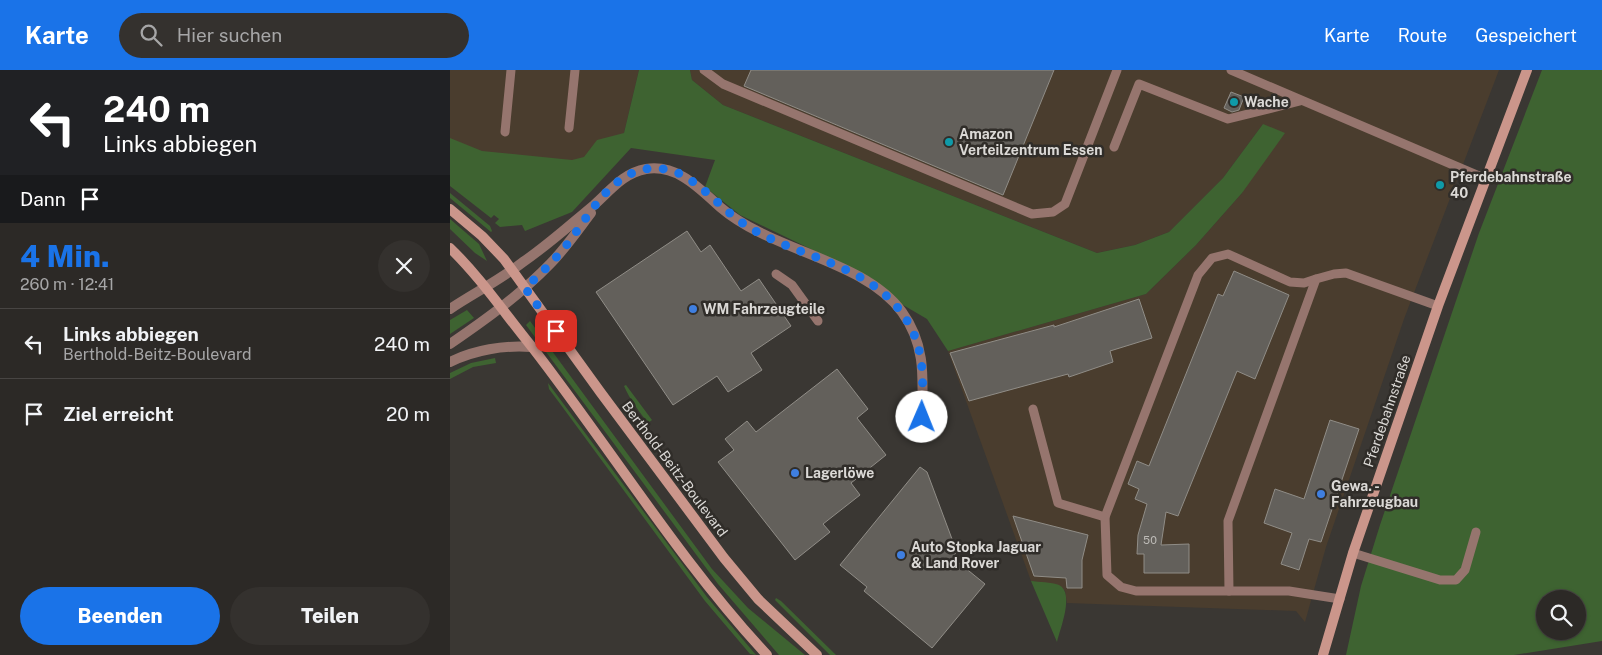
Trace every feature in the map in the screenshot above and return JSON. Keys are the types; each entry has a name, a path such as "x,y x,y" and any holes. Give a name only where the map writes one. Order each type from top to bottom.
{"main road":[{"name":"Pferdebahnstraße","path":"1323,655 1353,553 1438,306 1527,70"},
{"name":"Berthold-Beitz-Boulevard","path":"450,209 493,246 513,270 601,393 724,558 758,599 818,655"},
{"path":"450,248 501,307 715,595 767,655"}],"street":[{"path":"450,309 513,270 602,198 619,181 633,172 648,169 671,171 686,178 728,213 750,228 870,283 893,302 915,334 923,365 922,417"},
{"path":"450,344 525,288 554,260 602,198"},
{"path":"450,362 474,352 502,348 531,347"}],"lane":[{"path":"505,132 511,70"},
{"path":"569,128 575,70"},
{"path":"704,70 723,84 1032,214 1052,212 1065,204 1116,70"},
{"path":"1231,70 1486,180"},
{"path":"1114,147 1138,84 1228,119 1300,101"},
{"path":"1340,599 1289,591 1136,591 1121,587 1108,575 1105,517 1198,275 1212,258 1228,254 1290,282 1304,283 1334,274 1346,273 1438,306"},
{"path":"776,274 792,285 818,321"},
{"path":"1228,591 1228,520 1316,279"},
{"path":"1033,409 1058,503 1105,517"},
{"path":"1353,553 1440,580 1456,580 1464,570 1476,532"}],"shaded area":[{"path":"450,70 639,70 624,133 590,170 450,153"},
{"name":"Gewa. - Fahrzeugbau","path":"690,70 1499,70 1404,319 1326,547 1305,622 1296,611 1067,603 1065,591 1059,586 1031,581 948,351 1146,294 1196,245 1242,193 1263,124 1223,178 1169,232 1135,245 1097,253 723,105 692,80"}],"green space":[{"path":"639,70 690,70 692,80 723,105 1097,253 1135,245 1169,232 1223,178 1263,124 1285,133 1242,193 1196,245 1146,294 948,351 927,319 898,302 871,278 740,215 705,187 715,160 631,148 572,212 525,231 522,225 500,227 495,223 499,219 494,215 491,218 450,186 450,138 482,151 572,160 584,157 597,140 624,133"},
{"path":"1542,70 1602,70 1602,641 1514,655 1346,655 1361,586 1479,233"},
{"path":"450,193 490,226 492,231 450,198"},
{"path":"450,219 479,244 487,261 475,253 450,229"},
{"path":"467,310 474,318 450,334 450,320"},
{"path":"530,321 712,569 748,608 805,655 779,655 718,584 526,325"},
{"path":"495,358 496,363 473,367 450,379 450,373 471,363"},
{"path":"548,383 707,597 756,655 750,654 705,601 549,389"},
{"path":"626,385 652,420 648,423 629,396 624,386"},
{"path":"1031,581 1056,584 1064,589 1066,595 1065,612 1057,642"},
{"path":"776,598 836,655 830,655 775,600"}],"building":[{"name":"Amazon Verteilzentrum Essen","path":"751,70 1054,70 1003,195 744,86"},
{"name":"Wache","path":"1231,92 1244,97 1239,110 1232,112 1224,108"},
{"name":"WM Fahrzeugteile","path":"687,231 701,252 710,245 741,291 759,279 791,326 751,353 762,370 728,392 717,376 673,405 596,292"},
{"path":"1234,271 1289,295 1255,379 1237,371 1178,516 1166,512 1161,545 1189,544 1189,573 1144,573 1144,554 1137,554 1138,535 1147,504 1135,499 1139,489 1128,484 1137,461 1149,466 1218,294 1223,296"},
{"path":"1139,299 1152,338 1110,351 1113,362 1069,377 1068,374 969,401 950,353 1054,325 1054,327"},
{"name":"Lagerlöwe","path":"837,369 868,409 857,418 886,455 851,483 860,495 823,524 830,532 795,560 718,462 734,450 725,439 747,421 756,432"},
{"name":"Gewa. - Fahrzeugbau","path":"1330,420 1359,429 1321,542 1309,539 1299,570 1281,564 1292,533 1264,523 1275,489 1304,499"},
{"name":"Auto Stopka Jaguar & Land Rover","path":"920,467 927,472 952,539 948,545 956,552 953,558 985,584 932,648 864,591 867,587 840,565"},
{"path":"1013,516 1088,535 1082,560 1082,588 1067,588 1066,578 1034,576"}],"place":[{"name":"Wache","path":"1234,102"},
{"name":"Amazon Verteilzentrum Essen","path":"949,142"},
{"name":"Pferdebahnstraße 40","path":"1440,185"},
{"name":"WM Fahrzeugteile","path":"693,309"},
{"name":"Lagerlöwe","path":"795,473"},
{"name":"Gewa. - Fahrzeugbau","path":"1321,494"},
{"name":"Auto Stopka Jaguar & Land Rover","path":"901,555"}],"route":[{"path":"556,331 525,288 550,264 602,198 619,181 639,171 658,168 666,169 686,178 728,213 750,228 777,242 858,276 876,286 889,298 910,324 920,348 923,365 922,417"}]}
